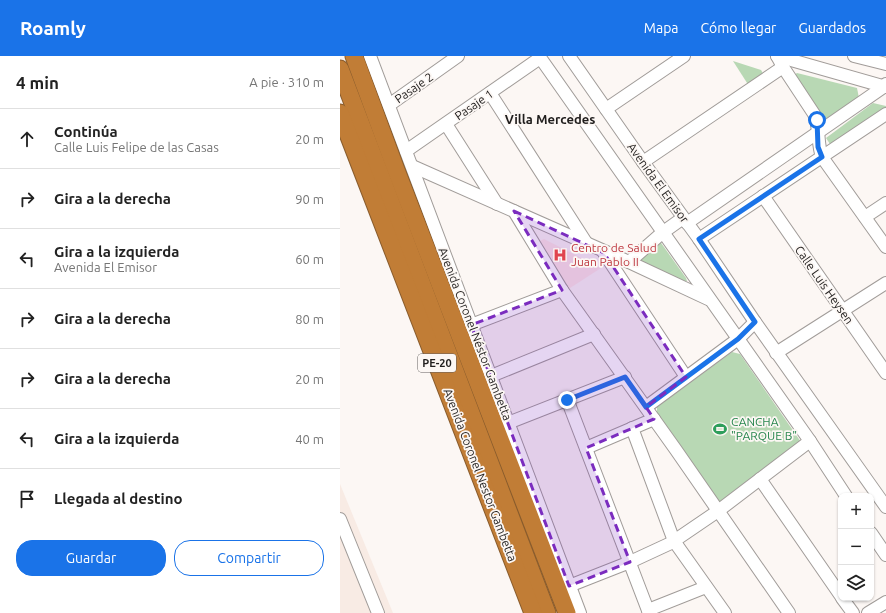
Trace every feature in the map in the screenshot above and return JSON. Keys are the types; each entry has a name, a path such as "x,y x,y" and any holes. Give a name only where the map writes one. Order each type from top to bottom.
{"highway":[{"name":"Avenida Coronel Néstor Gambetta","path":"354,56 404,168"},
{"path":"340,69 547,613"},
{"name":"Avenida Coronel Nestor Gambetta","path":"340,113 533,613"},
{"name":"PE-20","path":"404,168 567,613"}],"street":[{"name":"Avenida Coronel Néstor Gambetta","path":"370,56 406,151 404,168 492,376 508,423 580,613"},
{"name":"Pasaje 2","path":"389,105 458,56"},
{"path":"606,109 684,56"},
{"path":"854,56 886,64"},
{"name":"Avenida El Emisor","path":"540,57 662,233 810,441 844,493"},
{"name":"Pasaje 1","path":"406,151 540,57"},
{"name":"Avenida El Emisor","path":"571,57 642,162 699,239 776,353 886,507"},
{"path":"779,60 886,86"},
{"path":"779,60 817,120 818,147 822,157 886,247"},
{"path":"642,162 779,60"},
{"path":"629,262 662,233 685,221 886,86"},
{"path":"490,93 587,244"},
{"path":"699,239 886,114"},
{"path":"446,124 497,204"},
{"path":"404,168 514,211 710,300"},
{"name":"Calle Luis Heysen","path":"763,196 886,373"},
{"path":"865,217 886,203"},
{"path":"514,211 562,290 625,377 789,613"},
{"path":"604,253 686,378"},
{"path":"776,353 886,283"},
{"path":"471,325 562,290"},
{"path":"646,407 738,339 755,322"},
{"path":"492,376 594,334"},
{"path":"508,423 625,377"},
{"path":"567,400 648,612 706,587"},
{"path":"586,448 654,419"},
{"path":"632,428 674,541 725,613"},
{"path":"570,586 630,562 674,541 718,511 810,441"},
{"path":"760,479 838,591"},
{"path":"340,518 378,613"},
{"path":"874,537 886,555"},
{"path":"845,601 853,613"},
{"path":"868,613 886,602"}],"highlighted area":[{"path":"514,211 604,253 686,377 646,407 654,419 586,448 630,562 569,586 471,325 562,290"}],"shaded area":[{"name":"Centro de Salud Juan Pablo II","path":"544,239 601,268 567,290 537,242"},
{"path":"340,484 393,613 340,613"}],"green space":[{"path":"733,61 761,70 764,75 749,86"},
{"path":"797,73 857,88 859,98 826,123 791,77"},
{"path":"873,103 886,106 886,109 832,147 826,138"},
{"path":"659,240 687,281 683,281 639,260"},
{"path":"732,352 740,354 801,442 721,504 657,413 657,407"}],"place":[{"name":"Centro de Salud Juan Pablo II","path":"560,255"},
{"name":"CANCHA \"PARQUE B\"","path":"720,429"}],"district":[{"name":"Villa Mercedes","path":"550,119"}],"route":[{"path":"567,400 625,377 646,407 738,339 755,322 699,239 822,157 818,147 817,120"}]}
